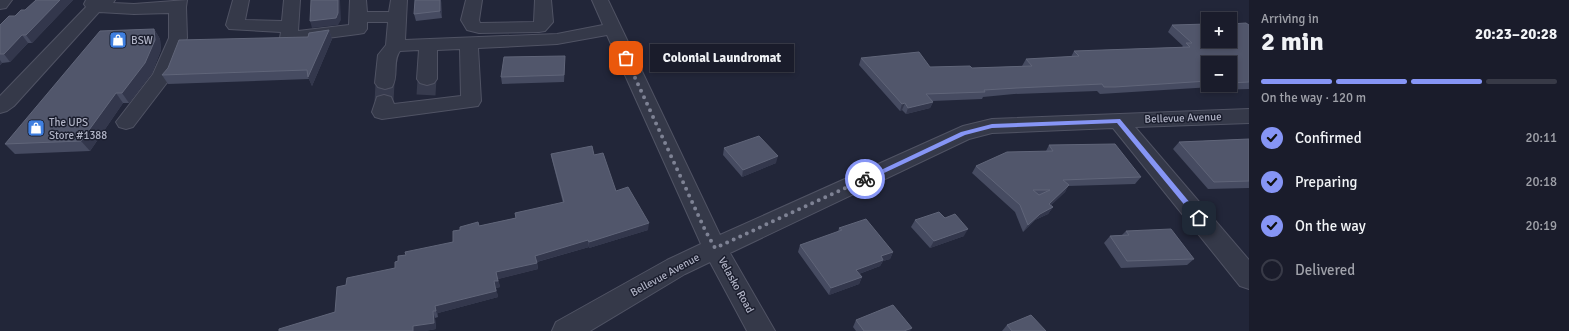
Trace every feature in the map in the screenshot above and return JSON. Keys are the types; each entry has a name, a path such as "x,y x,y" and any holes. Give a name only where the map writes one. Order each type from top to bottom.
{"street":[{"path":"0,4 4,0"},
{"path":"241,0 235,25 290,27"},
{"path":"292,0 289,38 358,29 358,8 398,8 395,46 387,55 382,112 426,93 471,101 469,42"},
{"path":"474,0 470,20 473,26 479,28 539,27 544,22 543,0"},
{"name":"Velasko Road","path":"600,0 705,230 762,331"},
{"path":"0,106 97,2 134,9 178,3 178,38 162,76 126,122"},
{"path":"395,46 557,39 613,29"},
{"path":"426,93 428,44"},
{"name":"Bellevue Avenue","path":"566,331 676,267 963,133 992,126 1249,116"},
{"path":"1118,121 1249,278"}],"building":[{"path":"36,0 60,0 26,35 22,35 4,54 0,54 0,25 9,16 15,16 21,10 25,10"},
{"path":"311,0 338,0 338,13 336,18 310,21"},
{"path":"415,0 440,0 440,11 414,14"},
{"path":"1246,23 1249,25 1249,82 1237,83 1237,56 1201,56 1201,81 1115,87 1104,87 1102,84 984,90 985,92 926,94 933,102 908,108 905,103 902,104 861,58 919,52 930,67 970,66 972,68 1032,66 1026,59 1079,56 1074,51 1190,47 1186,43 1192,43 1172,25 1201,24 1201,48 1237,48 1237,24"},
{"path":"154,29 155,40 145,63 122,93 116,93 81,141 5,144 100,31"},
{"path":"329,30 308,77 307,70 162,75 168,68 179,40 308,37 309,33"},
{"path":"565,56 564,75 501,77 504,57"},
{"path":"759,136 778,156 743,170 724,148"},
{"path":"1249,139 1249,181 1214,182 1179,142"},
{"path":"1115,144 1141,177 1063,180 1069,185 1049,204 1053,207 1040,214 1028,225 1020,205 976,166 1007,152 1053,151 1049,145","holes":["1033,190 1050,190 1039,195"]},
{"path":"592,146 594,155 603,153 616,191 628,187 649,223 589,242 588,240 535,256 537,263 496,272 498,281 494,281 496,291 435,306 436,311 433,311 434,323 413,326 413,331 279,331 279,329 335,312 337,287 346,285 347,278 395,268 395,262 398,261 398,256 406,255 405,252 453,242 453,231 460,230 460,227 478,222 479,226 516,218 515,213 564,202 551,154"},
{"path":"939,212 945,218 955,214 968,229 934,241 915,220"},
{"path":"866,219 893,252 881,256 883,260 856,270 862,277 831,288 800,245 842,230 839,228"},
{"path":"1171,229 1194,259 1127,261 1110,236 1129,235 1126,231"},
{"path":"893,305 912,328 904,331 864,331 856,320"},
{"path":"1031,315 1046,331 1012,331 1007,325"}],"tunnel":[{"path":"426,95 427,79"},
{"path":"384,102 385,83"}],"way so far":[{"path":"626,58 705,230 715,248 865,179"}],"place":[{"name":"BSW","path":"118,40"},
{"name":"Colonial Laundromat","path":"626,58"},
{"name":"The UPS Store #1388","path":"36,128"}],"route":[{"path":"865,179 963,133 992,126 1118,121 1199,218"}]}
